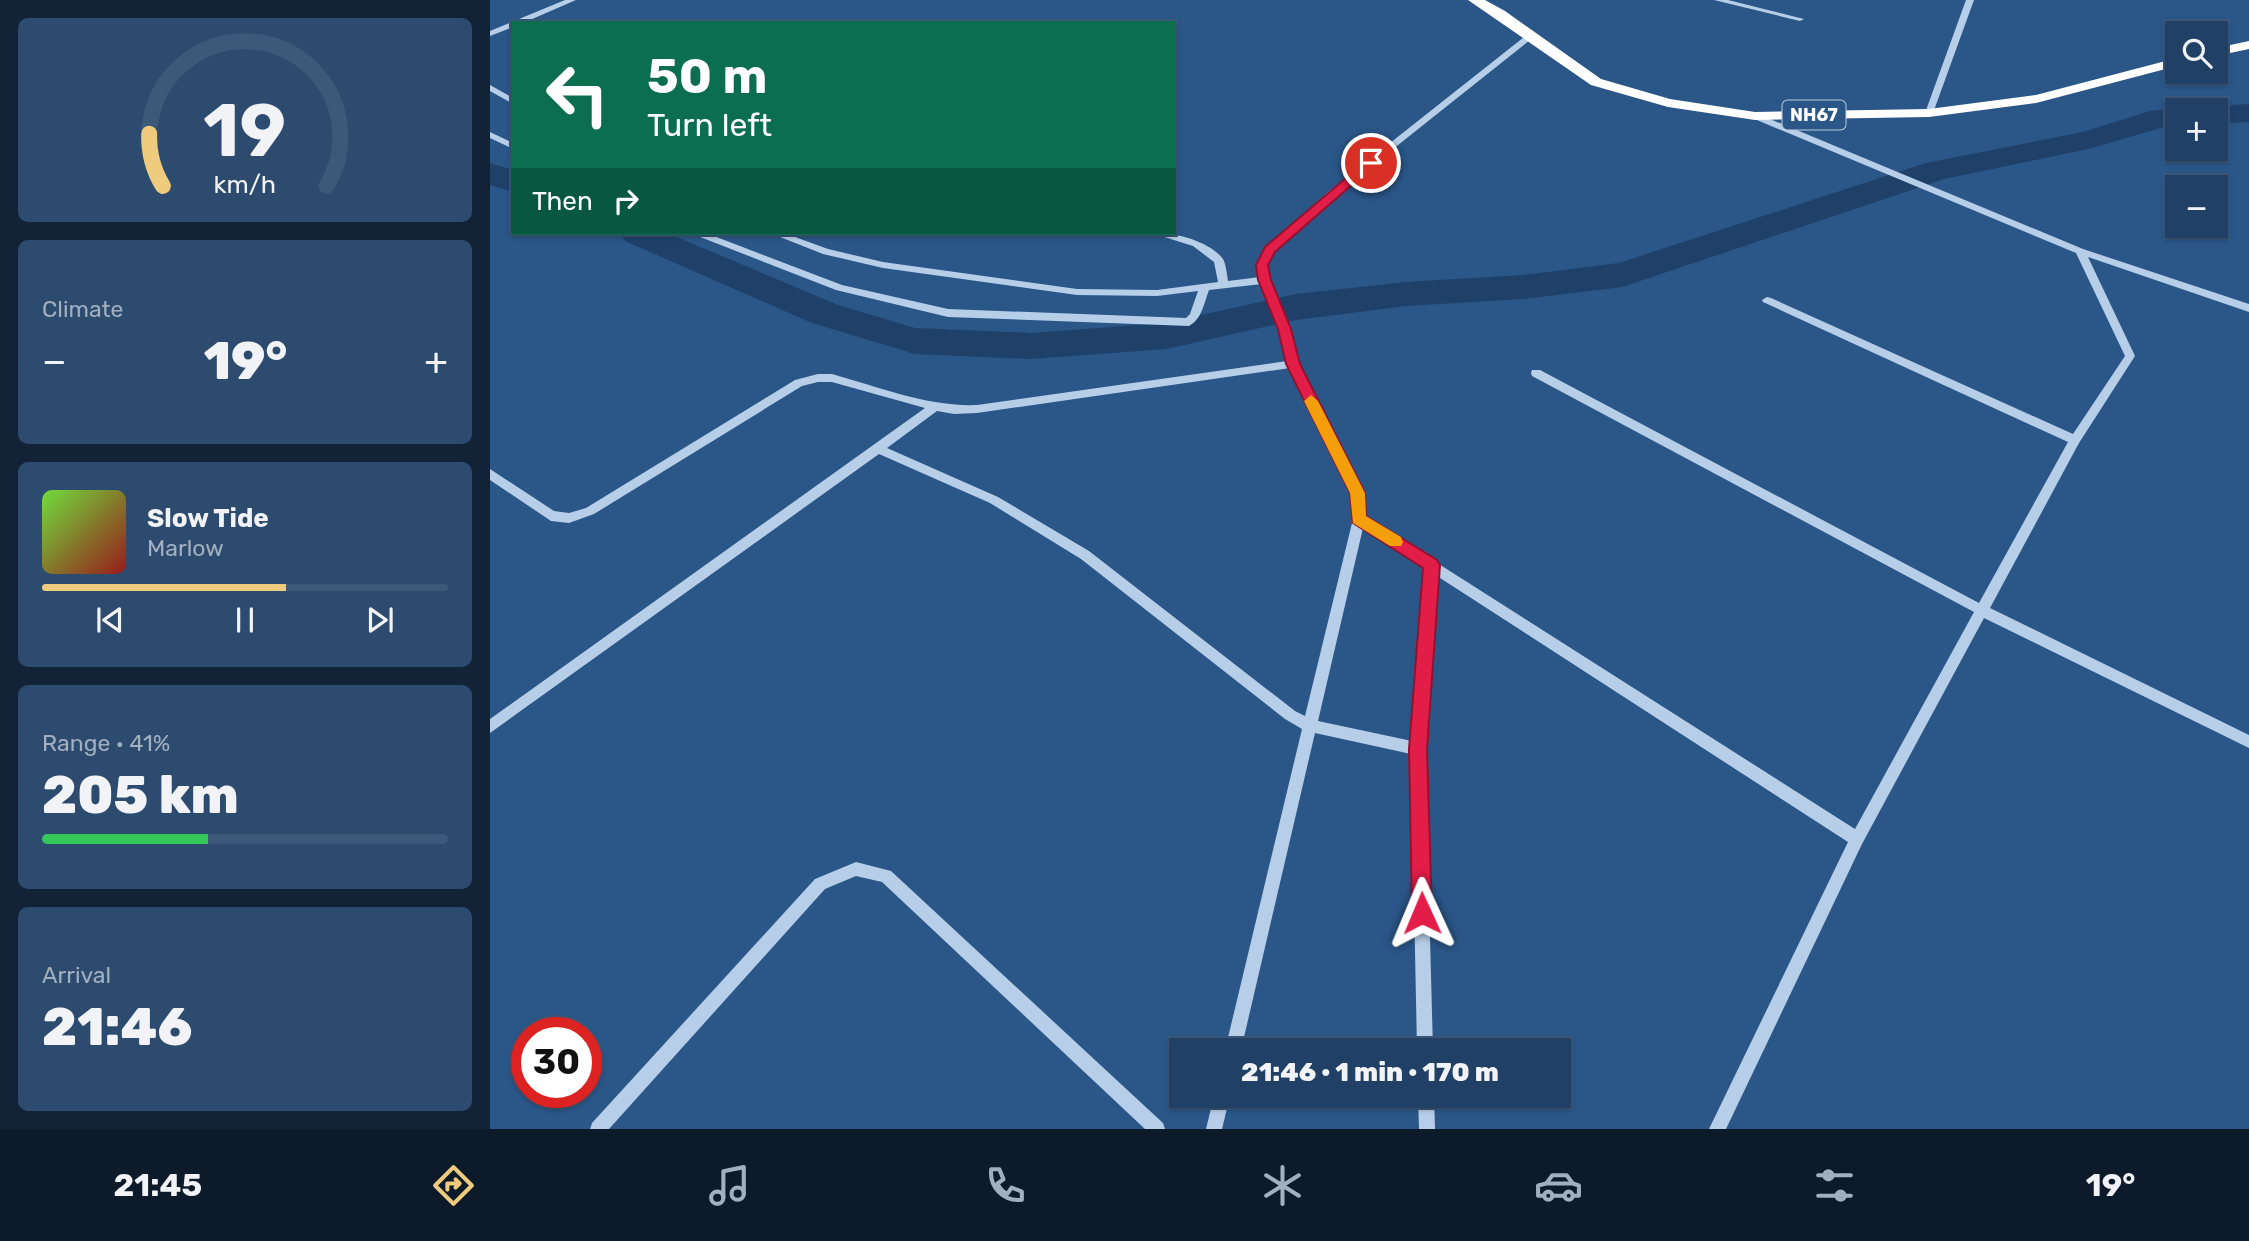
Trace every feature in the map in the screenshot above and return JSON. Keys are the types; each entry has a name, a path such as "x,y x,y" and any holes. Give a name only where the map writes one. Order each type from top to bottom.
{"highway":[{"name":"NH67","path":"1475,0 1596,82 1668,103 1755,116 1929,113 2036,99 2165,65"},
{"path":"2228,49 2249,45"}],"street":[{"path":"522,21 572,0"},
{"path":"1718,0 1800,19"},
{"path":"1929,113 1970,0"},
{"path":"490,34 511,26"},
{"path":"1236,1038 1359,519 1357,493 1293,364 1284,329 1267,284 1263,259 1331,194 1531,36"},
{"path":"490,87 511,101"},
{"path":"1755,116 2080,251 2249,308"},
{"path":"490,135 511,145"},
{"path":"703,235 840,288 948,313 1189,322 1195,315 1205,287"},
{"path":"784,235 826,252 883,265 1077,292 1157,293 1224,285 1267,284"},
{"path":"1167,235 1196,244 1219,261 1224,285"},
{"path":"1717,1129 1857,839 2075,440 2130,356 2080,251"},
{"path":"1767,300 2075,440"},
{"path":"490,474 551,516 569,518 590,511 799,383 818,377 832,378 954,410 977,409 1293,364"},
{"path":"1536,373 1983,611 2249,742"},
{"path":"490,727 935,407"},
{"path":"878,449 994,500 1085,555 1275,705 1309,725 1418,749"},
{"path":"1359,519 1857,839"},
{"path":"1425,1038 1418,749 1432,565"},
{"path":"600,1128 820,884 856,869 886,876 1157,1129"},
{"path":"1214,1129 1219,1108"},
{"path":"1426,1108 1427,1129"}],"waterway":[{"path":"2228,114 2249,113"},
{"path":"642,235 825,314 915,341 1031,346 1166,336 1296,307 1406,294 1523,287 1622,275 1937,170 2088,140 2165,118"},
{"path":"490,173 511,181"}],"slow traffic":[{"path":"1311,401 1357,493 1359,519 1395,542"}],"route":[{"path":"1371,163 1331,194 1270,250 1262,265 1293,364 1357,493 1359,519 1432,565 1418,749 1422,913"}]}
